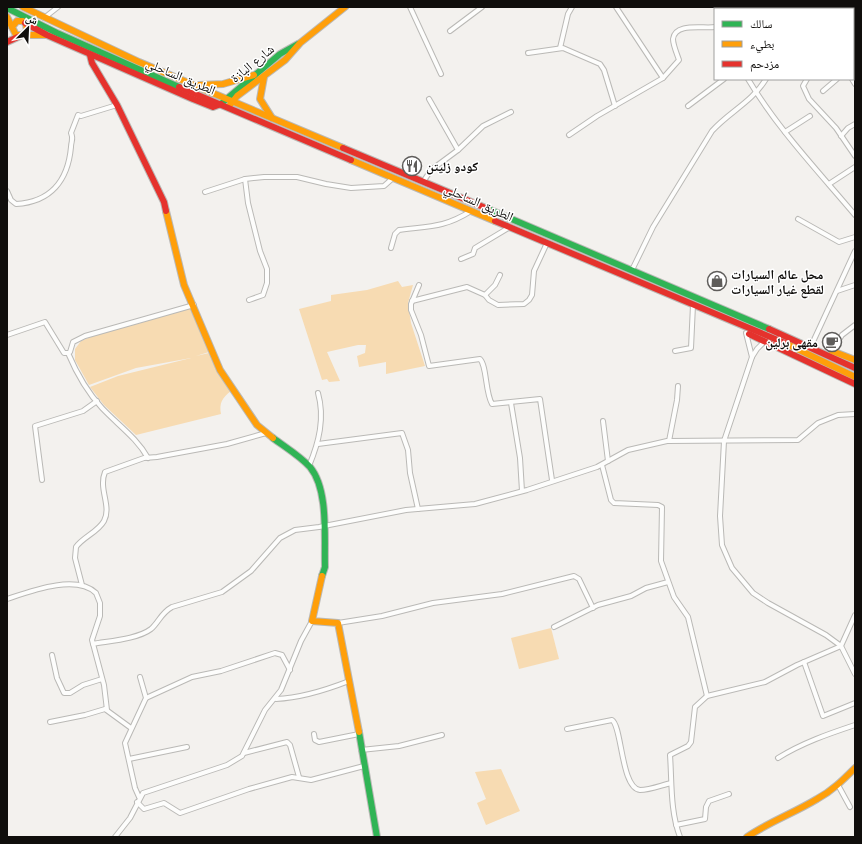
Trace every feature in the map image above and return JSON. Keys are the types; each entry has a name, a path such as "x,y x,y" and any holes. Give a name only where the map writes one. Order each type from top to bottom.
{"main road":[{"name":"الطريق الساحلي","path":"24,7 44,18 139,62 632,270 800,342 855,368"},
{"name":"شارع البازة","path":"221,104 226,98 280,54 300,43 345,7"},
{"name":"الطريق الساحلي","path":"7,8 67,38 228,108 461,205 509,228 805,352 855,376"},
{"path":"7,17 14,33 21,35 46,35"},
{"path":"7,38 17,21 21,20 46,35 213,108 221,104"},
{"path":"7,42 27,31 25,23"},
{"name":"شارع البازة","path":"228,108 245,90 285,60 300,43"},
{"path":"90,55 92,63 117,105 164,202 184,285 194,305 220,370 248,414 266,433 309,466 319,484 323,506 325,567 316,598 312,621 338,623 375,819 377,837"},
{"path":"97,70 104,61"},
{"path":"196,85 223,84 254,75"},
{"path":"264,77 260,99 272,118"},
{"path":"461,205 464,199"},
{"path":"734,323 746,333 807,360 855,385"},
{"path":"800,342 812,344 855,360"},
{"path":"747,837 775,820 818,799 838,785 855,768"}],"street":[{"path":"44,18 58,7"},
{"path":"410,7 441,74"},
{"path":"450,31 482,7"},
{"path":"560,48 568,14 572,7"},
{"path":"616,7 663,78"},
{"path":"569,135 586,122 663,78 679,60 673,39 680,29 689,27 714,27"},
{"path":"528,53 560,48 567,49 600,64 604,70 615,106"},
{"path":"688,106 723,80"},
{"path":"749,80 756,93 785,132 855,215"},
{"path":"632,270 653,227 712,131 722,120 732,114 756,93 765,80"},
{"path":"806,80 803,86 809,99 826,116 855,156"},
{"path":"823,91 836,80"},
{"path":"429,99 458,150"},
{"path":"7,191 11,200 16,204 30,202 50,192 62,180 68,170 73,139 71,133 78,115 81,116 117,105"},
{"path":"423,182 432,170 458,150 483,126 512,112"},
{"path":"785,132 810,116"},
{"path":"841,136 848,128 855,124"},
{"path":"829,184 855,167"},
{"path":"205,192 245,179 297,177 352,188 384,186 393,177"},
{"path":"245,179 248,203 267,276 263,295 250,300"},
{"path":"391,248 395,234 399,230 444,225 452,222 471,210"},
{"path":"798,219 839,242 855,237"},
{"path":"461,259 473,254 475,248 509,228 513,220"},
{"path":"412,301 462,287 474,289 498,305 516,305 529,300 532,295 534,271 547,243"},
{"path":"812,344 855,251"},
{"path":"485,295 495,285 500,276"},
{"path":"419,285 412,301 411,310 421,335 429,366 480,359 483,362 485,379 492,404 540,399 552,480"},
{"path":"837,291 855,285"},
{"path":"68,353 70,352 73,342 85,336 194,305"},
{"path":"675,351 691,348 693,305"},
{"path":"7,336 45,322 64,353 68,353 75,370 97,401 142,447 148,458"},
{"path":"832,351 842,335 849,328 855,325"},
{"path":"849,328 855,332"},
{"path":"746,333 752,357"},
{"path":"765,341 752,357 724,440 720,532 722,545 732,568 753,593 826,635 841,646 855,674"},
{"path":"668,441 677,400 678,386"},
{"path":"309,466 318,444 321,412 318,392"},
{"path":"42,480 35,426 83,411 97,401"},
{"path":"511,403 520,458 522,491"},
{"path":"93,644 125,638 148,631 165,611 172,606 212,596 226,590 251,571 280,538 288,533 418,509 475,504 522,491 602,465 628,450 668,441 798,440 818,423 838,415 855,414"},
{"path":"603,421 608,461"},
{"path":"82,585 75,552 79,543 100,526 107,515 102,485 104,472 138,460 227,444 266,433"},
{"path":"318,444 402,433 408,450 410,473 418,509"},
{"path":"602,465 611,500 614,503 658,505 662,507 661,561 674,597 688,617 707,696"},
{"path":"338,623 382,616 433,603 502,594 574,576 579,579 593,608"},
{"path":"554,627 593,608 631,596 646,588 668,582"},
{"path":"7,599 45,588 73,584 82,585 96,593 100,603 100,616 93,636 93,644 102,680 107,710"},
{"path":"680,837 676,826 671,783 671,754 690,744 693,733 695,707 707,696 765,682 804,662 841,646 854,621 855,615"},
{"path":"115,837 130,818 139,797 143,793 228,765 244,754 265,710 276,699 312,621"},
{"path":"139,797 135,788 125,743 146,698 192,677 221,670 276,653 282,655 290,670"},
{"path":"52,655 57,678 64,693 70,694 83,685 102,680"},
{"path":"804,662 823,716 855,703"},
{"path":"140,677 146,698"},
{"path":"276,699 287,699 316,692 349,681"},
{"path":"50,722 107,710 131,728"},
{"path":"567,729 612,720 617,726 625,768 636,788 641,790 671,783"},
{"path":"778,758 791,749 819,736 855,725"},
{"path":"314,734 315,740 319,742 359,734"},
{"path":"361,750 399,746 442,735"},
{"path":"244,754 287,742 290,745 299,777"},
{"path":"129,759 187,747"},
{"path":"137,802 144,809 164,803 168,804 180,813 270,782 292,777 299,777 305,780 316,779 364,766"},
{"path":"838,785 850,807"},
{"path":"676,826 705,819 706,807 709,801 729,794"}],"shaded area":[{"path":"398,281 402,287 413,285 408,303 411,323 425,366 386,374 386,362 359,367 357,356 365,353 366,345 358,345 327,352 340,381 329,382 327,379 322,380 299,309 331,301 331,295 367,290"},
{"path":"193,307 209,352 196,356 209,353 231,391 222,401 220,407 221,414 136,435 104,405 90,387 118,376 191,358 136,368 89,385 75,360 75,349 81,341 106,331"},
{"path":"551,628 559,659 519,669 511,638"},
{"path":"501,769 520,811 486,825 477,803 486,799 475,772"}],"traffic: fast":[{"path":"7,8 57,33 179,87"},
{"path":"223,102 280,54 298,44"},
{"path":"488,209 769,329"},
{"path":"273,438 297,455 310,467 320,488 323,501 325,529 325,567 322,576"},
{"path":"359,732 377,837"}],"traffic: slow":[{"path":"23,7 139,62 343,148"},
{"path":"230,105 237,96 285,60 300,43 345,7"},
{"path":"7,17 12,27"},
{"path":"22,35 27,31 26,24 23,21 17,21 12,27 16,35 45,35"},
{"path":"199,85 223,84 254,75"},
{"path":"264,77 260,99 272,118"},
{"path":"351,160 495,221"},
{"path":"166,211 184,285 220,370 257,425 273,438"},
{"path":"787,344 855,377"},
{"path":"832,351 855,360"},
{"path":"322,576 312,621 338,623 359,732"},
{"path":"747,837 822,796 837,785 855,768"}],"traffic: jam":[{"path":"25,23 47,35 193,99 213,107 221,104"},
{"path":"7,42 20,36"},
{"path":"90,55 92,63 117,105 164,202 166,211"},
{"path":"179,87 351,160"},
{"path":"343,148 488,209"},
{"path":"495,221 787,344"},
{"path":"769,329 855,368"},
{"path":"749,334 855,384"}],"place":[{"name":"كودو زليتن","path":"412,166"},
{"name":"محل عالم السيارات لقطع غيار السيارات","path":"717,281"},
{"name":"مقهى برلين","path":"832,342"}]}
